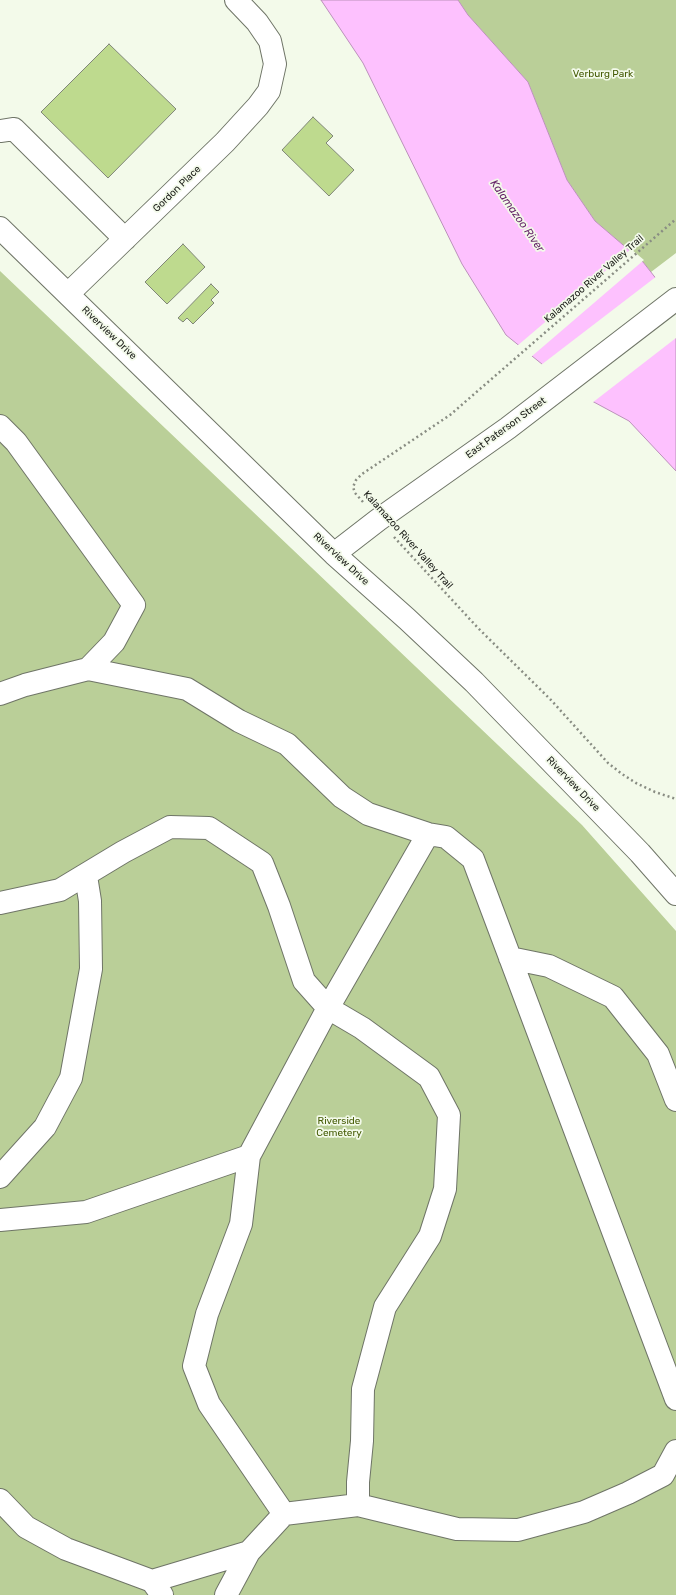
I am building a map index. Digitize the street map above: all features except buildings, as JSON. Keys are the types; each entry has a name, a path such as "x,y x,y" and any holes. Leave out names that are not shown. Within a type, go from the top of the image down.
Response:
{"street":[{"name":"Gordon Place","path":"69,293 225,142 258,106 269,91 275,64 270,41 257,22 236,0"},
{"path":"0,131 14,129 125,239"},
{"name":"Riverview Drive","path":"0,228 69,293 334,554 407,619 474,682 640,853 676,894"},
{"name":"East Paterson Street","path":"334,554 378,520 508,428 676,299"},
{"path":"0,426 16,442 134,605 114,642 88,669"},
{"path":"0,694 25,685 88,669 187,689 239,721 286,744 342,797 368,814 428,834 446,837 473,858 676,1399"},
{"path":"0,903 60,890 86,876 123,852 170,827 209,828 262,863 279,906 304,981 328,1008 362,1028 429,1077 449,1115 445,1189 430,1236 385,1307 363,1389 362,1441 358,1482 358,1505"},
{"path":"284,1514 209,1404 194,1366 207,1314 241,1224 249,1156 328,1008 428,834"},
{"path":"0,1177 44,1127 71,1078 91,969 90,901 86,876"},
{"path":"510,958 549,966 613,997 658,1054 676,1100"},
{"path":"0,1220 86,1212 249,1156"},
{"path":"226,1595 249,1552 284,1514 358,1505 457,1529 518,1530 584,1512 628,1494 663,1475 675,1456"},
{"path":"1,1503 26,1527 66,1549 157,1588 249,1552"}],"path":[{"name":"Kalamazoo River Valley Trail","path":"676,219 450,415 372,466 356,480 354,487 355,493 378,520 478,628 551,700 608,763 636,783 655,792 676,799"}],"green space":[{"name":"Verburg Park","path":"458,0 676,0 676,253 651,272 643,262 595,221 567,180 528,82 468,15"},
{"name":"Riverside Cemetery","path":"0,271 582,825 676,931 676,1595 0,1595"}],"water":[{"name":"Kalamazoo River","path":"321,0 458,0 468,15 528,82 567,180 595,221 643,262 676,304 676,471 629,421 579,394 506,335 462,264 363,63"}],"pier":[{"path":"631,249 644,260 531,357 517,346"},
{"path":"657,276 676,301 676,338 592,403 578,395 541,365"}]}
